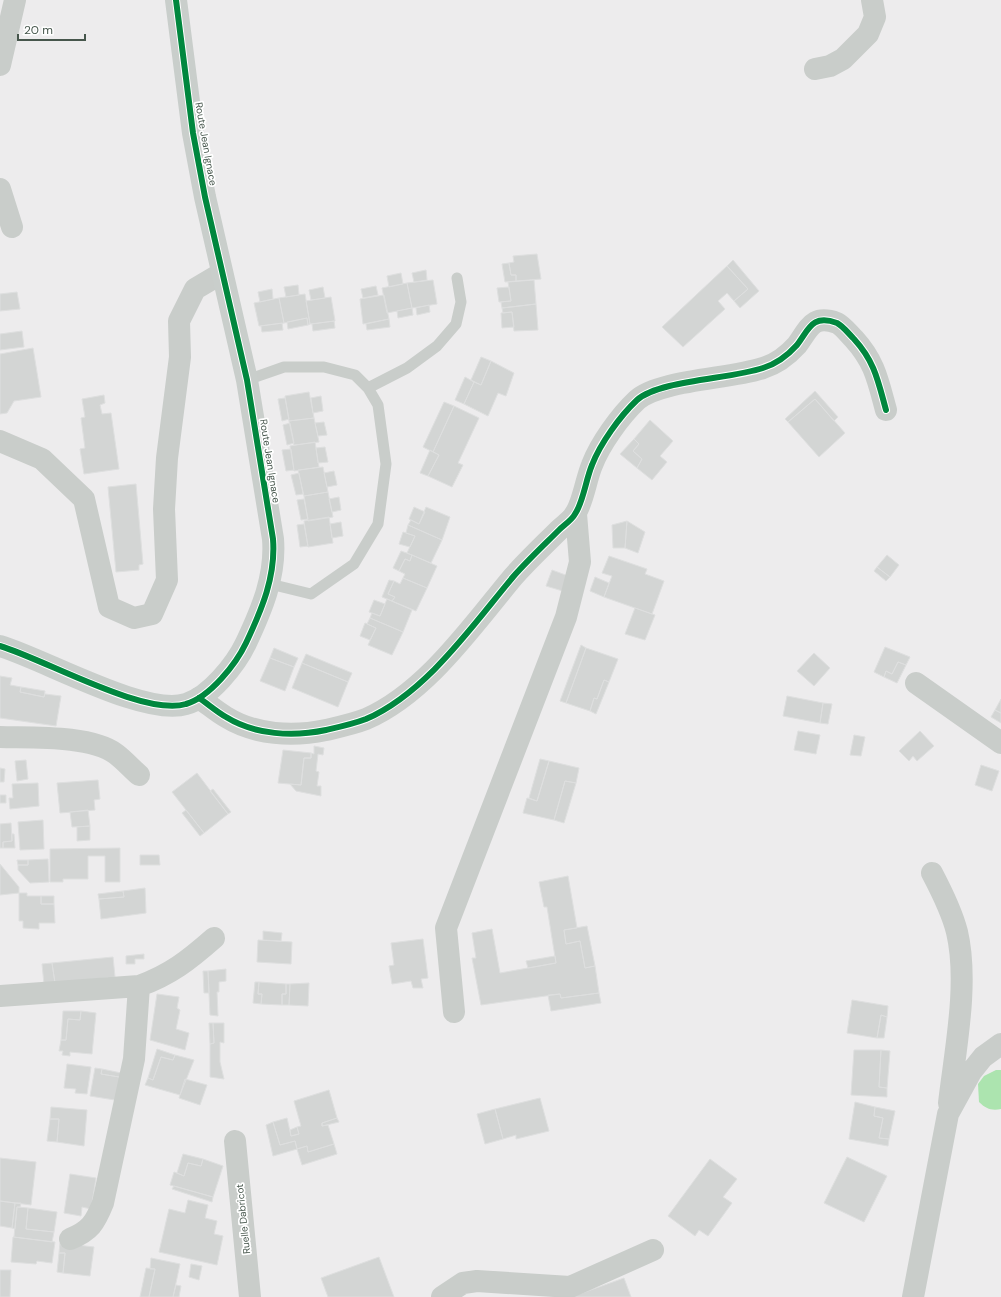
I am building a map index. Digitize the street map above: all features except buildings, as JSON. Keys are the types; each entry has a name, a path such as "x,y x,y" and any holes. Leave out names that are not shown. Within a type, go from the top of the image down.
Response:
{"street":[{"path":"0,65 15,0"},
{"name":"Route Jean Ignace","path":"0,646 109,691 146,703 185,705 199,698 225,675 240,656 270,584 274,558 273,538 247,380 222,273 193,133 176,0"},
{"path":"814,69 830,66 844,59 868,34 875,17 872,0"},
{"path":"0,189 12,227"},
{"path":"0,440 42,459 84,499 109,607 134,618 152,614 167,580 164,509 167,458 180,357 179,321 195,289 222,273"},
{"path":"454,1012 446,928 566,617 580,562 576,514 600,447 637,400 652,390 744,374 766,367 782,359 797,345 809,326 817,321 839,324 867,354 877,375 886,410"},
{"path":"199,698 227,718 247,726 285,734 313,733 345,726 367,719 413,689 441,662 524,565 576,514"},
{"path":"916,683 1001,743"},
{"path":"0,737 57,739 92,744 115,753 139,775"},
{"path":"912,1297 948,1114 962,971 957,933 944,895 932,873"},
{"path":"0,996 139,986 160,979 176,969 214,938"},
{"path":"70,1239 84,1233 91,1226 97,1218 103,1203 134,1059 139,986"},
{"path":"948,1114 971,1072 983,1056 1001,1044"},
{"name":"Ruelle Dabricot","path":"235,1141 250,1297"},
{"path":"442,1297 463,1283 477,1281 570,1287 653,1250"}],"lane":[{"path":"368,388 407,368 437,346 456,324 461,302 457,278"},
{"path":"247,380 284,367 324,367 355,375 368,388 378,405 386,464 378,524 354,564 311,594 270,584"}],"shaded area":[{"path":"996,1070 1001,1070 1001,1109 995,1110 987,1108 979,1102 978,1084 984,1076"}],"cycle path":[{"path":"0,646 121,695 168,706 186,704 195,700 213,687 229,670 246,643 267,592 272,566 273,539 247,380 205,197 193,133 176,0"},
{"path":"199,698 223,715 249,728 288,734 326,730 366,719 409,693 447,657 518,571 572,518 578,509 590,471 605,439 617,422 637,400 647,393 678,384 749,372 768,366 782,359 797,345 812,325 822,320 837,323 846,330 861,347 875,372 886,410"}]}
